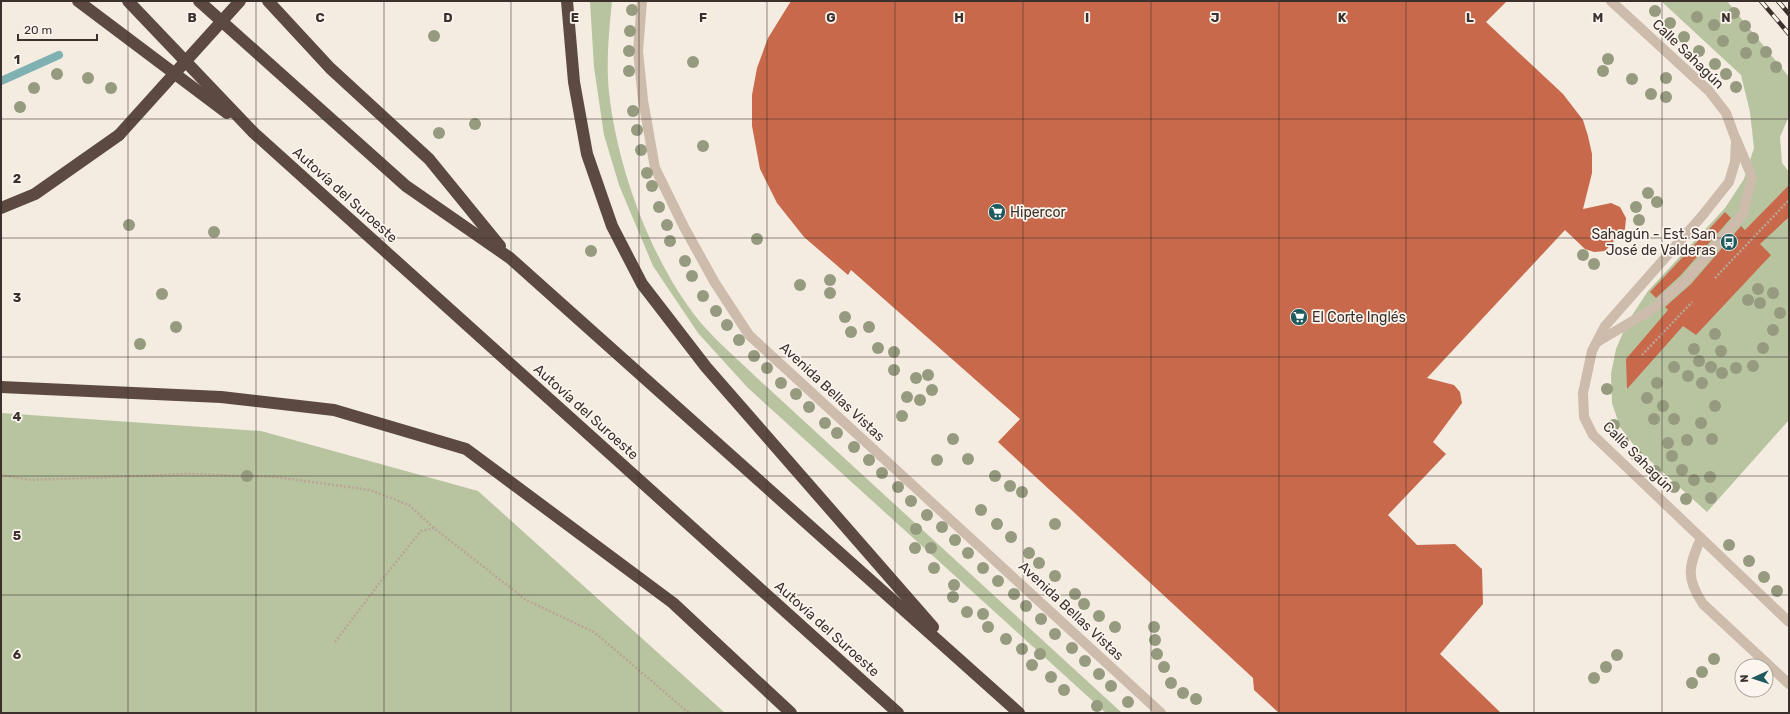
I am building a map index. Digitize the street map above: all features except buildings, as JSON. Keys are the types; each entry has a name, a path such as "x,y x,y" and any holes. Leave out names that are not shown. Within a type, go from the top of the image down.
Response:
{"highway":[{"name":"Autovía del Suroeste","path":"128,1 254,133 898,713"},
{"path":"199,1 406,186 510,258 1019,713"},
{"path":"1,208 35,194 119,135 240,1"},
{"path":"268,1 330,68 429,159 510,258"},
{"path":"567,1 574,82 587,154 612,226 642,284 706,367 968,667"},
{"name":"Autovía del Suroeste","path":"79,2 254,133"},
{"path":"1,387 221,398 334,410 466,449 673,603 791,713"}],"street":[{"name":"Avenida Bellas Vistas","path":"642,1 638,51 643,100 655,168 699,255 715,283 749,335 1161,713"},
{"name":"Calle Sahagún","path":"1611,1 1710,91 1726,114 1736,140 1736,162 1729,182 1702,216 1605,326 1592,351 1583,393 1584,417 1593,435 1789,622"},
{"path":"1597,342 1653,309 1686,280 1743,214 1752,177 1734,135"},
{"path":"1701,538 1691,561 1690,575 1695,592 1703,604 1789,684"}],"path":[{"path":"1,475 32,480 189,474 276,476 370,490 409,505 434,528 526,600 594,632 689,713"},
{"path":"335,642 384,577 422,532 434,528"}],"green space":[{"path":"590,1 612,1 609,35 608,81 613,121 620,152 629,183 652,244 683,299 701,323 757,378 1122,713 1106,713 748,388 698,333 653,266 619,185 604,135 594,67"},
{"path":"1661,1 1727,1 1789,77 1789,116 1780,137 1782,163 1789,172 1789,420 1707,512 1636,448 1620,427 1612,403 1611,374 1616,349 1627,323 1648,291 1725,208 1744,179 1754,148 1750,112 1741,75"},
{"path":"1,413 261,431 478,491 725,713 1,713"}],"waterway":[{"path":"1,81 59,55"}],"railway":[{"path":"1761,1 1789,34"},
{"path":"1778,1 1789,14"}],"place":[{"name":"Hipercor","path":"997,212"},
{"name":"Sahagún - Est. San José de Valderas","path":"1729,242"},
{"name":"El Corte Inglés","path":"1299,317"}]}
